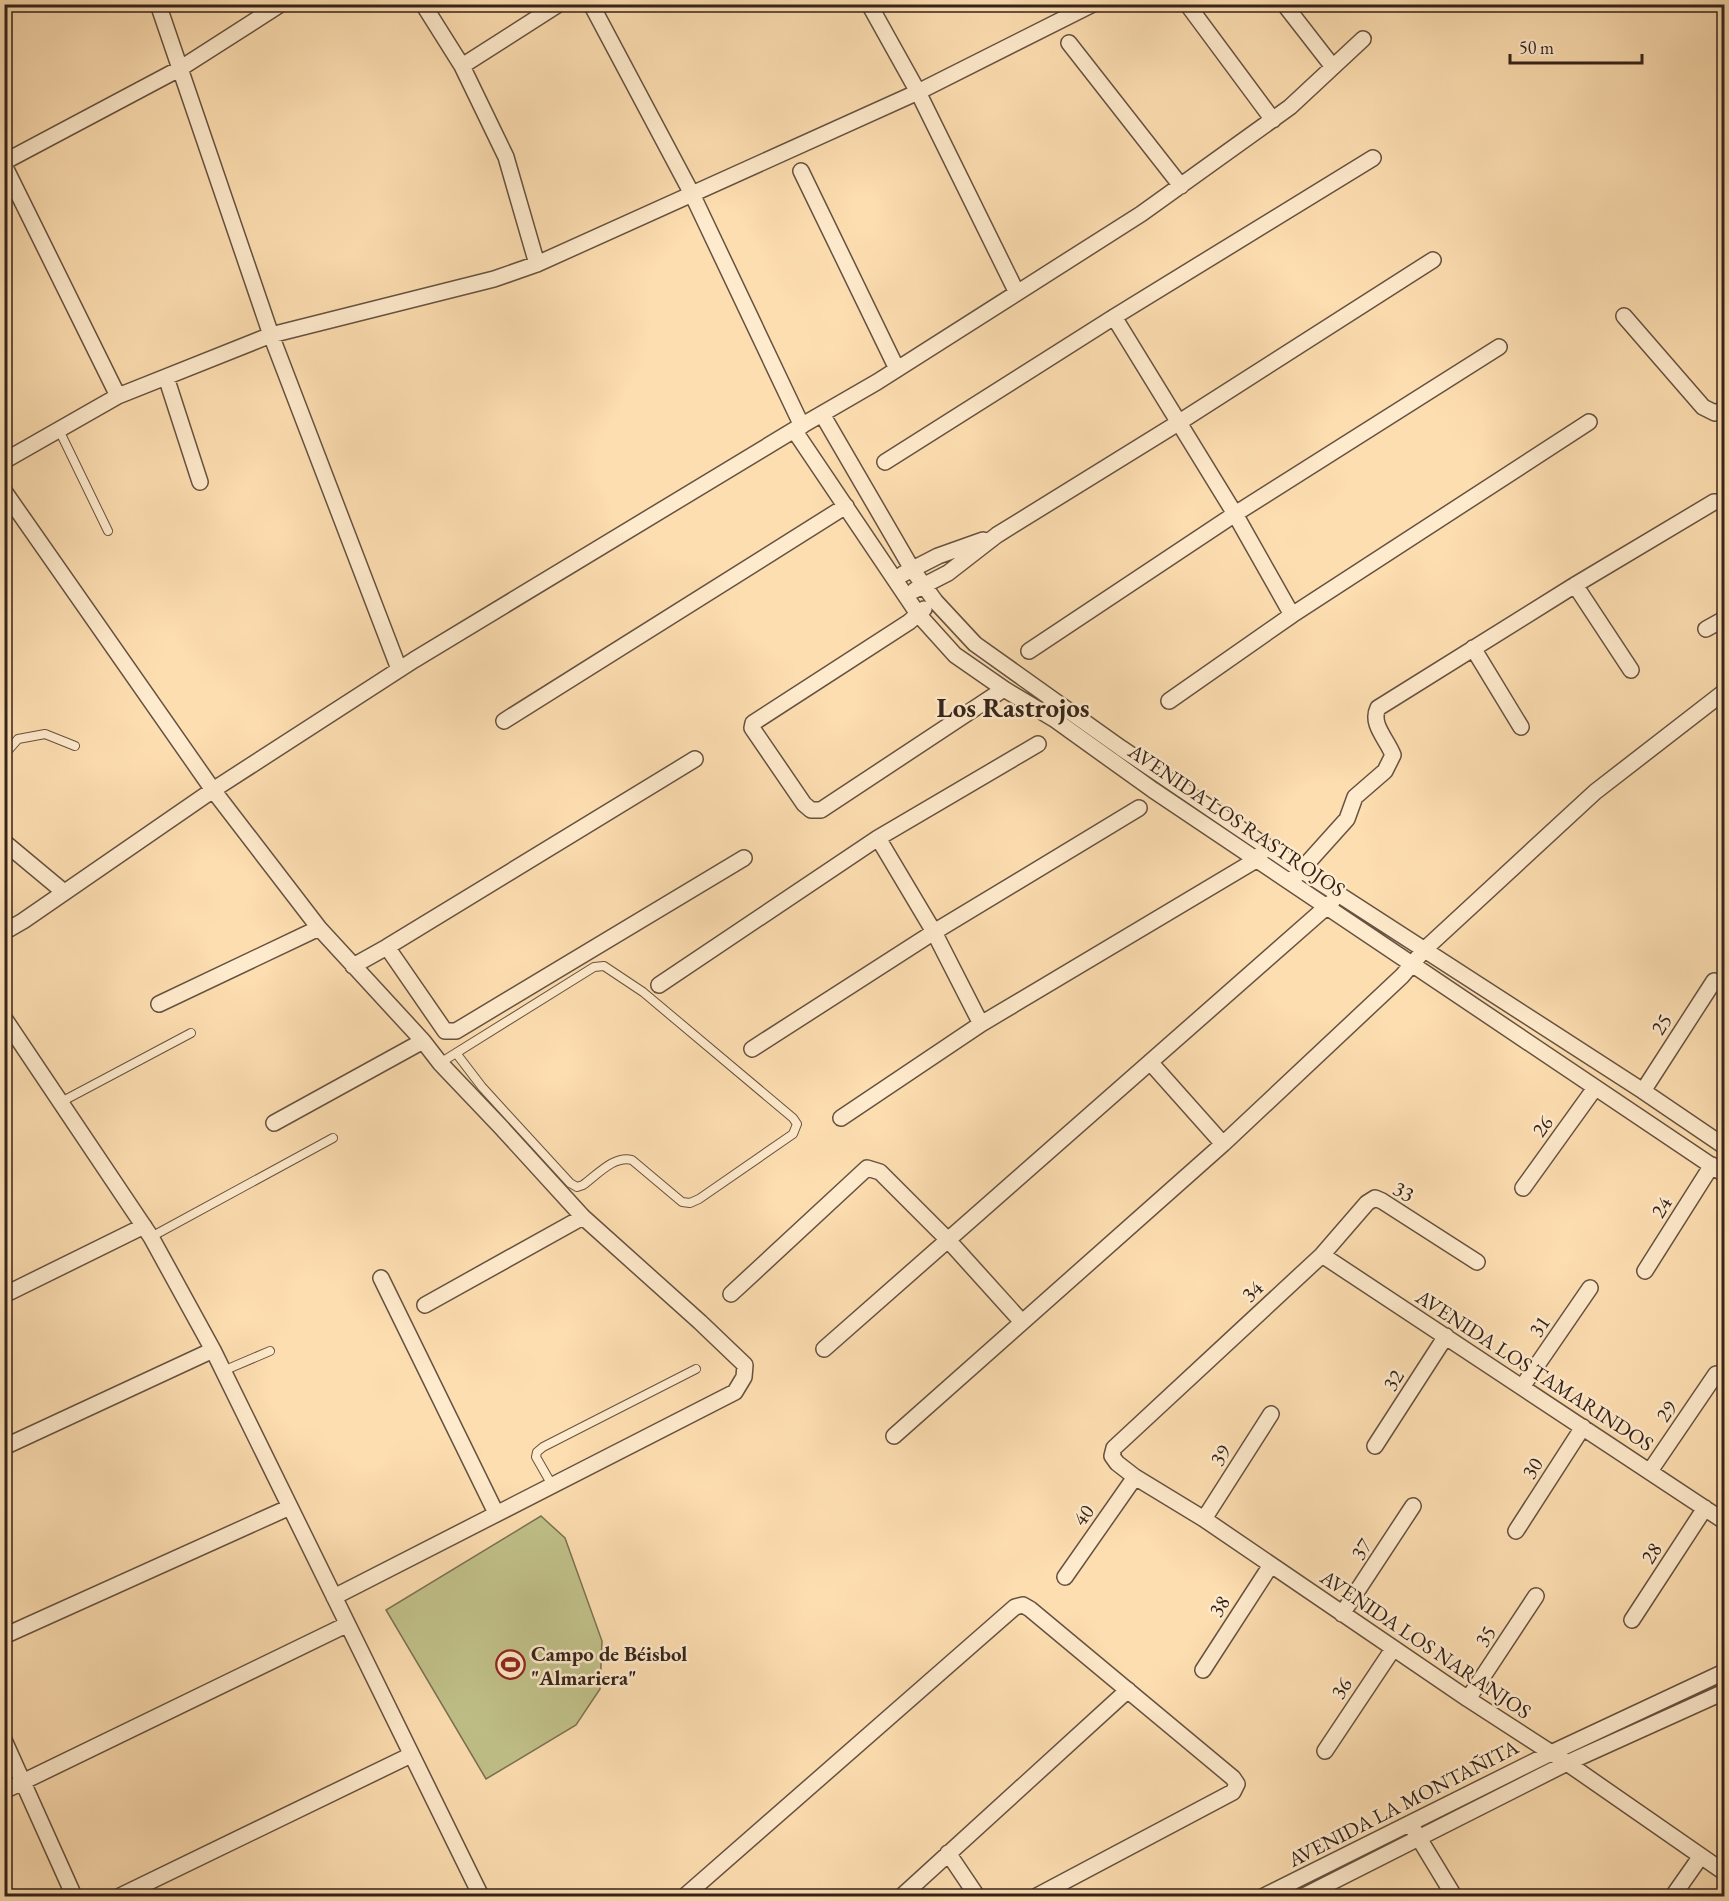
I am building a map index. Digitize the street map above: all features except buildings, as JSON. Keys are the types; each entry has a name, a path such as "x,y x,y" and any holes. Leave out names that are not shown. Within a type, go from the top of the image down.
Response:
{"street":[{"path":"158,4 271,334 399,669"},
{"path":"118,396 4,163 180,68 281,4"},
{"path":"423,4 462,66 506,157 537,264"},
{"path":"462,66 559,4"},
{"name":"AVENIDA LOS RASTROJOS","path":"591,4 692,194 798,428 905,596 955,655 1004,689 1054,719 1256,860 1718,1169"},
{"path":"869,4 918,92 1017,293"},
{"path":"4,461 118,396 271,334 494,279 537,264 918,92 1093,4"},
{"path":"1187,4 1273,120"},
{"path":"1284,4 1333,67"},
{"path":"4,932 213,790 399,669 897,369 1141,214 1290,107 1363,39"},
{"path":"1069,44 1181,186"},
{"path":"885,462 1114,317 1373,158"},
{"path":"801,171 897,369"},
{"path":"905,596 948,573 997,535 1178,423 1433,260"},
{"path":"1624,316 1704,407 1715,413 1725,408"},
{"path":"1114,317 1235,514 1292,615"},
{"path":"1029,651 1235,514 1499,347"},
{"path":"166,377 200,482"},
{"name":"AVENIDA LOS RASTROJOS","path":"822,414 912,569 934,601 975,644 1121,748 1339,896 1425,949 1725,1146"},
{"path":"1169,701 1292,615 1588,422"},
{"path":"4,491 213,790 319,928 423,1041 440,1063 583,1216 745,1365 746,1371 735,1392 334,1597"},
{"path":"1290,882 1347,819 1355,797 1385,771 1390,763 1393,755 1374,716 1378,708 1575,585 1714,502 1725,502"},
{"path":"504,721 846,506"},
{"path":"894,579 956,549 997,535"},
{"path":"1575,585 1631,670"},
{"path":"934,601 909,622 753,723 752,728 804,804 811,810 821,810 1004,689"},
{"path":"1706,629 1725,619"},
{"path":"1473,648 1521,728"},
{"path":"894,1436 1223,1143 1402,976 1425,949 1596,792 1725,692"},
{"path":"659,985 878,838 1038,744"},
{"path":"353,966 695,759"},
{"path":"752,1049 934,932 1139,808"},
{"path":"878,838 934,932 981,1024"},
{"path":"4,842 64,892"},
{"path":"841,1118 981,1024 1256,860 1268,848"},
{"path":"387,947 445,1031 456,1031 744,858"},
{"path":"824,1349 1339,896"},
{"path":"159,1004 319,928"},
{"name":"25","path":"1643,1091 1714,981"},
{"path":"4,1018 148,1232 213,1350 478,1896"},
{"path":"274,1123 423,1041"},
{"path":"1150,1062 1223,1143"},
{"name":"26","path":"1523,1188 1596,1088"},
{"path":"731,1294 867,1168 880,1172 948,1240 1022,1322"},
{"name":"24","path":"1645,1271 1718,1169"},
{"name":"33","path":"1322,1254 1367,1203 1375,1198 1477,1262"},
{"path":"425,1305 583,1216"},
{"path":"4,1295 148,1232"},
{"name":"AVENIDA LOS TAMARINDOS","path":"1322,1254 1725,1521"},
{"name":"34","path":"1114,1448 1322,1254"},
{"path":"381,1278 496,1514"},
{"name":"31","path":"1522,1387 1590,1288"},
{"name":"32","path":"1375,1446 1446,1336"},
{"path":"4,1447 213,1350"},
{"name":"29","path":"1650,1471 1716,1374"},
{"name":"39","path":"1204,1519 1271,1414"},
{"name":"30","path":"1516,1531 1583,1427"},
{"name":"AVENIDA LOS NARANJOS","path":"1114,1448 1112,1456 1117,1463 1135,1477 1204,1519 1725,1872"},
{"name":"40","path":"1065,1577 1135,1477"},
{"name":"37","path":"1342,1614 1413,1506"},
{"path":"4,1636 290,1507"},
{"name":"28","path":"1632,1620 1706,1508"},
{"name":"38","path":"1203,1670 1271,1565"},
{"name":"35","path":"1468,1700 1536,1596"},
{"path":"685,1896 1015,1607 1023,1605 1128,1690 1233,1778 1237,1784 1233,1792 1036,1896"},
{"path":"4,1791 346,1624"},
{"name":"36","path":"1325,1751 1393,1648"},
{"name":"AVENIDA LA MONTAÑITA","path":"1264,1896 1551,1753 1725,1672"},
{"path":"902,1896 1128,1690"},
{"name":"AVENIDA LA MONTAÑITA","path":"1304,1896 1567,1763 1725,1692"},
{"path":"4,1740 74,1896"},
{"path":"120,1896 411,1755"},
{"path":"1410,1824 1455,1896"},
{"path":"948,1853 977,1896"},
{"path":"1673,1896 1701,1856"}],"lane":[{"path":"59,430 108,531"},
{"path":"4,755 18,739 45,734 75,746"},
{"path":"440,1063 456,1053 594,967 604,966 643,992 793,1118 797,1124 793,1134 690,1203 682,1202 632,1160 625,1158 616,1160 584,1185 577,1187 570,1183 490,1096 456,1053"},
{"path":"61,1102 191,1033"},
{"path":"148,1232 333,1138"},
{"path":"223,1371 270,1351"},
{"path":"552,1485 536,1457 537,1452 543,1447 696,1368"}],"green space":[{"name":"Campo de Béisbol \"Almariera\"","path":"541,1516 565,1538 602,1641 600,1689 576,1725 486,1779 386,1610"}],"place":[{"name":"Campo de Béisbol \"Almariera\"","path":"510,1665"}],"district":[{"name":"Los Rastrojos","path":"1013,707"}]}
